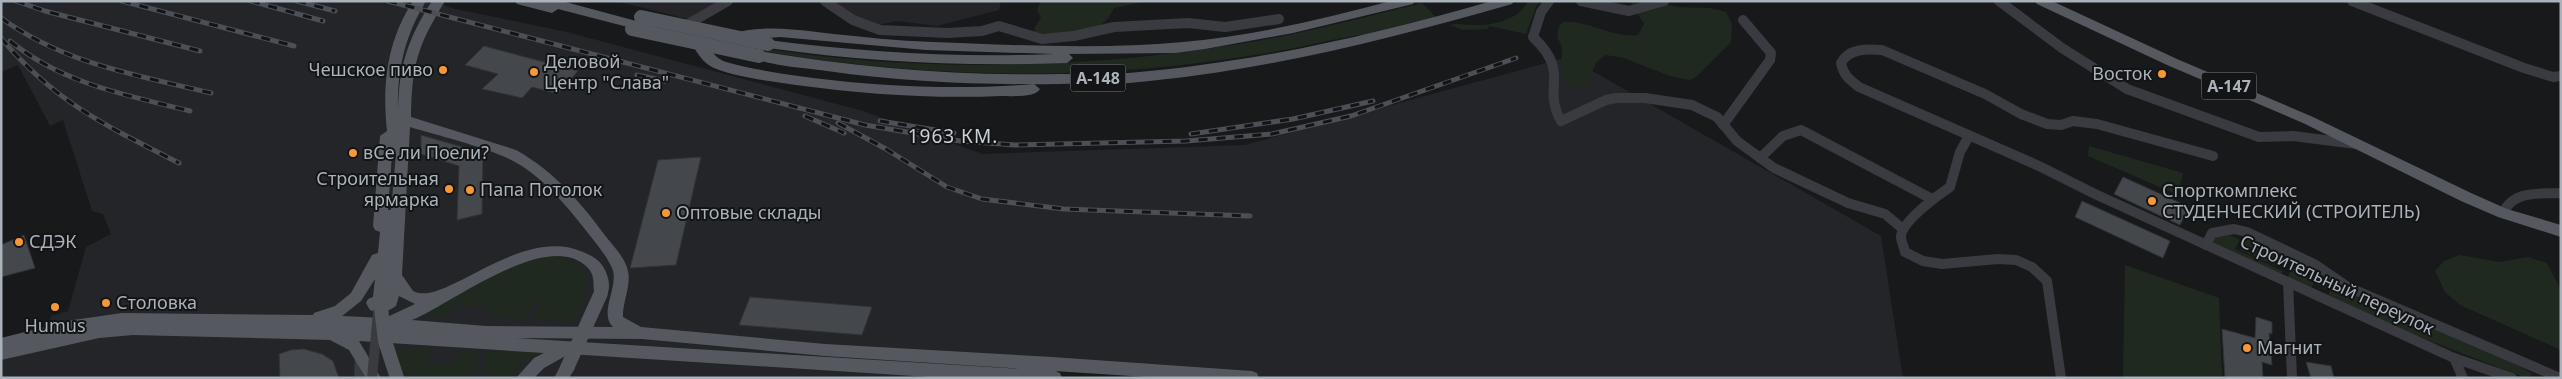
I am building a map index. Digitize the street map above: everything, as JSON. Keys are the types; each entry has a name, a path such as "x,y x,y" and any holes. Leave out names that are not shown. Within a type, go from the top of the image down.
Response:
{"main road":[{"path":"397,116 387,136 375,306 385,306 393,299 395,275 397,116 392,71 396,51 407,20 420,1"},
{"path":"397,378 385,341 380,299 394,162 395,133 411,50 424,23 439,1"},
{"name":"А-148","path":"521,1 632,29 759,56 851,71 904,76 1016,81 1137,77"},
{"path":"544,1 701,42"},
{"name":"А-148","path":"575,1 701,31 768,44 865,56 993,61 1100,56 1184,47 1301,28 1409,1"},
{"path":"1461,1 1471,7 1489,5"},
{"name":"А-148","path":"1184,47 1082,50 963,48 853,41 779,31 701,42 708,58 729,68 840,86 955,94 1081,85 1265,59 1337,46 1424,26 1489,5 1508,1"},
{"name":"А-147","path":"2041,1 2172,62 2294,114 2466,197 2503,213 2561,231"},
{"path":"397,116 511,154 533,165 544,174 594,232 618,264 621,269 622,285 615,315 616,320 623,326 642,333"},
{"path":"372,323 395,321 518,259 544,250 564,250 592,264 600,273 602,289 561,378"},
{"path":"272,320 320,317 336,313 361,293 377,260"},
{"path":"395,275 400,289 412,298 432,299 443,296"},
{"path":"1,344 73,326 122,319 272,320 372,323 486,332 642,333 825,350 1052,363 1252,378"},
{"path":"1,354 64,339 119,330 324,333 994,376 1055,378"},
{"path":"324,333 347,341 360,354 373,378"},
{"path":"525,375 550,356 566,348 577,348"}],"street":[{"path":"672,34 728,1"},
{"path":"825,1 864,25 880,30 948,33 982,30 1000,26 1042,38 1074,36 1114,27 1188,23 1232,26 1279,19"},
{"path":"1549,1 1541,12 1533,37 1549,54 1555,68 1556,86 1551,102 1554,112 1561,121 1606,100 1631,97 1692,105 1710,112 1737,141 1774,168 1841,200 1885,214 1903,229"},
{"path":"1581,1 1629,11 1664,1"},
{"path":"1999,1 2078,59 2127,89 2259,137 2293,136 2357,144"},
{"path":"2352,1 2524,68 2553,77 2561,76"},
{"path":"1723,125 1770,60 1771,53 1743,20"},
{"name":"Строительный переулок","path":"2213,156 2097,124 2072,121 2061,125 2047,124 2021,114 1985,94 1882,50 1871,48 1855,50 1846,55 1842,60 1841,67 1845,76 1859,87 2454,358 2512,378"},
{"path":"1760,158 1792,130 1801,130 1932,199"},
{"path":"1969,136 1960,152 1950,187 1932,199 1903,229 1901,236 1905,252 1924,263 1953,265 1989,258 2004,258 2032,267 2047,281 2061,378"},
{"path":"2503,213 2506,203 2521,196 2561,193"},
{"name":"Строительный переулок","path":"2206,245 2212,233 2217,231 2234,229 2247,232 2316,264 2348,287 2390,306 2450,329 2560,378"},
{"path":"2288,282 2288,320 2292,378"},
{"path":"373,378 380,299"},
{"path":"359,378 360,354"},
{"path":"2454,358 2463,378"}],"shaded area":[{"path":"1,1 436,1 451,8 567,32 863,111 982,154 1245,145 1568,57 1881,236 1903,378 1239,378 981,364 976,378 1,378 1,354 44,340 51,316 68,311 86,247 111,234 103,214 92,211 63,120 50,126 18,65 1,72"},
{"path":"615,1 725,1 692,20"},
{"path":"824,1 1001,1 999,10 937,26 897,21 873,26"},
{"path":"1041,1 1148,1 1114,8 1105,22 1079,32 1049,34 1034,32 1041,18 1037,10"},
{"path":"1528,1 1541,1 1536,7 1526,34 1489,26 1488,29 1462,30 1450,25 1481,25 1505,21 1524,8"},
{"path":"1630,1 1655,1 1677,7 1710,8 1726,12 1732,24 1731,42 1697,76 1690,80 1670,76 1624,58 1606,55 1596,63 1589,83 1586,86 1576,88 1572,86 1562,69 1561,43 1557,38 1559,26 1563,22 1573,22 1628,36 1638,35 1644,24"},
{"path":"1422,3 1437,18 1364,37 1358,35 1261,54 1135,69 1072,73 946,71 820,60 758,50 761,48 886,62 949,65 1075,62 1201,50 1263,40"},
{"path":"2089,146 2183,173 2178,195 2088,156"},
{"path":"2225,233 2240,240 2235,249 2283,271 2280,277 2212,245 2215,237"},
{"path":"2246,236 2282,251 2276,266 2240,250"},
{"path":"554,255 569,259 584,272 586,290 573,322 532,319 542,304 533,303 528,319 491,317 485,306 453,306 448,316 414,315 527,260"},
{"path":"2460,255 2499,262 2528,257 2547,263 2561,290 2561,350 2460,305 2445,292 2435,271 2444,261"},
{"path":"2295,258 2331,277 2325,289 2314,283 2310,290 2287,279"},
{"path":"2125,265 2219,298 2222,378 2123,378"},
{"path":"2336,281 2508,360 2533,374 2526,378 2397,328 2328,295"},
{"path":"512,348 546,351 526,361 508,378 482,378 486,352"},
{"path":"393,350 432,350 426,364 454,364 460,352 479,353 475,378 405,378"}],"building":[{"name":"Деловой Центр \"Слава\"","path":"484,46 578,71 558,94 532,87 522,98 482,89 498,74 465,65"},
{"name":"Папа Потолок","path":"421,135 483,153 482,214 457,220 459,166 421,154"},
{"name":"Оптовые склады","path":"701,157 676,265 630,268 658,160"},
{"name":"Спорткомплекс СТУДЕНЧЕСКИЙ (СТРОИТЕЛЬ)","path":"2123,177 2189,207 2180,225 2114,194"},
{"path":"2082,201 2170,241 2163,258 2075,217"},
{"path":"24,235 35,268 1,277 1,245"},
{"path":"750,297 872,307 862,335 739,325"},
{"name":"Магнит","path":"2256,317 2272,322 2272,334 2269,333 2272,365 2262,362 2263,378 2225,378 2222,329 2255,338"},
{"path":"304,349 322,354 333,361 339,378 280,378 279,354 291,350"},
{"path":"2306,362 2331,366 2334,378 2311,378"}],"railway":[{"path":"16,1 45,11 200,51"},
{"path":"122,1 294,46"},
{"path":"251,1 323,21"},
{"path":"297,1 335,11"},
{"path":"388,1 865,125 960,141 1015,145 1186,141 1272,134 1351,116 1516,58"},
{"path":"1,18 25,34 50,47 76,57 128,73 211,93"},
{"path":"1,38 41,79 83,111 179,163"},
{"path":"10,41 30,56 73,78 119,93 190,111"},
{"path":"637,75 665,81"},
{"path":"1191,134 1293,119 1373,101"},
{"path":"805,116 844,133"},
{"path":"880,121 954,133"},
{"path":"838,123 886,149 947,187 982,199 1064,209 1250,216"}],"place":[{"name":"Чешское пиво","path":"443,70"},
{"name":"Деловой Центр \"Слава\"","path":"534,72"},
{"name":"Восток","path":"2162,74"},
{"name":"вСе ли Поели?","path":"353,153"},
{"name":"Строительная ярмарка","path":"449,189"},
{"name":"Папа Потолок","path":"470,190"},
{"name":"Спорткомплекс СТУДЕНЧЕСКИЙ (СТРОИТЕЛЬ)","path":"2152,201"},
{"name":"Оптовые склады","path":"666,213"},
{"name":"СДЭК","path":"19,242"},
{"name":"Столовка","path":"106,303"},
{"name":"Humus","path":"55,307"},
{"name":"Магнит","path":"2247,348"}],"district":[{"name":"1963 КМ.","path":"953,136"}]}
